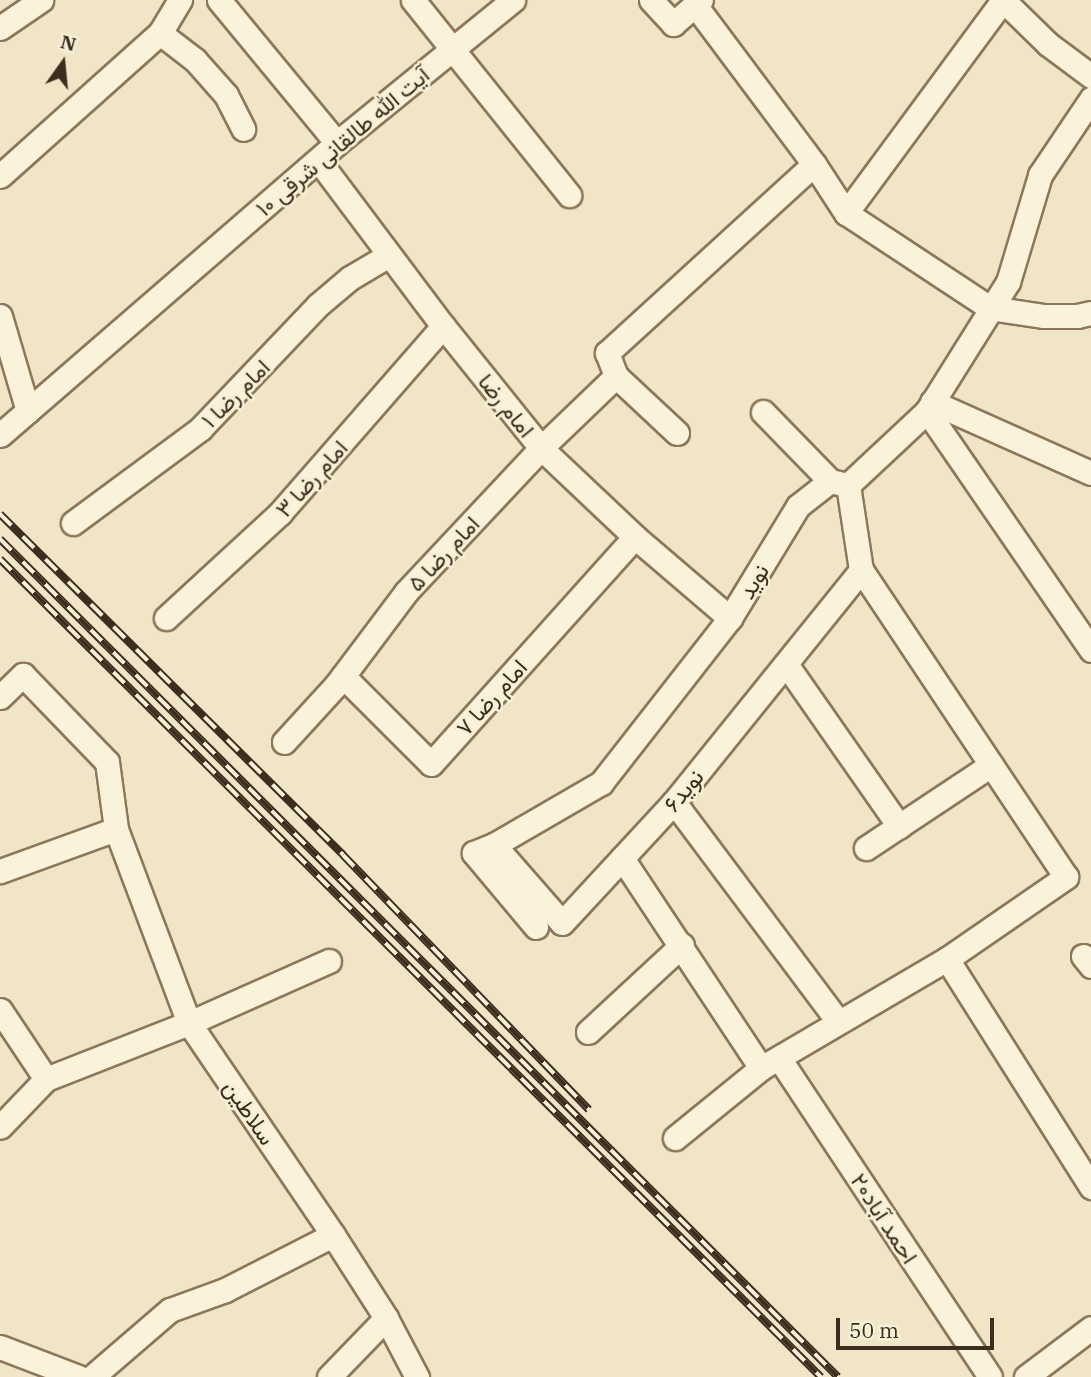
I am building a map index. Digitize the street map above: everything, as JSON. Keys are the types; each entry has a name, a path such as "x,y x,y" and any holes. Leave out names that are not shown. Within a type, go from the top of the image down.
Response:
{"street":[{"path":"0,28 41,0"},
{"path":"0,176 160,33 180,0"},
{"path":"219,0 337,143"},
{"path":"414,0 569,195"},
{"name":"آیت الله طالقانی شرقی ۱۰","path":"0,435 337,143 513,0"},
{"path":"651,0 673,24 698,3 846,213 990,308 1044,317 1091,313"},
{"path":"846,213 1003,0 1048,44 1091,76"},
{"path":"160,33 195,60 226,95 243,129"},
{"name":"نوید","path":"494,845 601,783 730,618 798,506 839,483 929,407 1008,282 1040,175 1088,111"},
{"name":"امام رضا","path":"319,160 443,326 541,448 635,537 730,618"},
{"path":"677,433 616,376 607,353 814,164"},
{"name":"امام رضا ۱","path":"73,523 200,429 237,394 318,305 350,278 389,255"},
{"path":"0,316 28,411"},
{"name":"امام رضا ۳","path":"166,618 280,513 443,326"},
{"name":"امام رضا ۵","path":"284,742 343,676 406,592 541,448 616,376"},
{"path":"929,407 1091,473"},
{"path":"929,407 1091,650"},
{"path":"675,1138 770,1063 947,959 1066,877 861,570 839,483 763,412"},
{"name":"امام رضا ۷","path":"343,676 431,764 635,537"},
{"name":"نوید۶","path":"494,845 562,923 674,802 861,570"},
{"path":"786,664 899,826"},
{"name":"سلاطین","path":"0,697 23,675 107,762 116,829 189,1023 333,1235 386,1318 418,1377"},
{"path":"866,848 991,765"},
{"path":"674,802 838,1021"},
{"path":"0,871 116,829"},
{"path":"494,845 474,853 536,927"},
{"name":"احمد آباد۲۰","path":"622,858 682,945 770,1063 990,1377"},
{"path":"588,1032 682,945"},
{"path":"947,959 1091,1187"},
{"path":"0,1127 46,1079 189,1023 329,961"},
{"path":"0,1010 46,1079"},
{"path":"92,1377 170,1310 225,1290 333,1235"},
{"path":"329,1377 386,1318"},
{"path":"1026,1377 1091,1328"},
{"path":"0,1347 78,1377"}],"railway":[{"path":"0,514 343,855 589,1110"},
{"path":"0,539 838,1377"},
{"path":"0,559 821,1377"}]}
